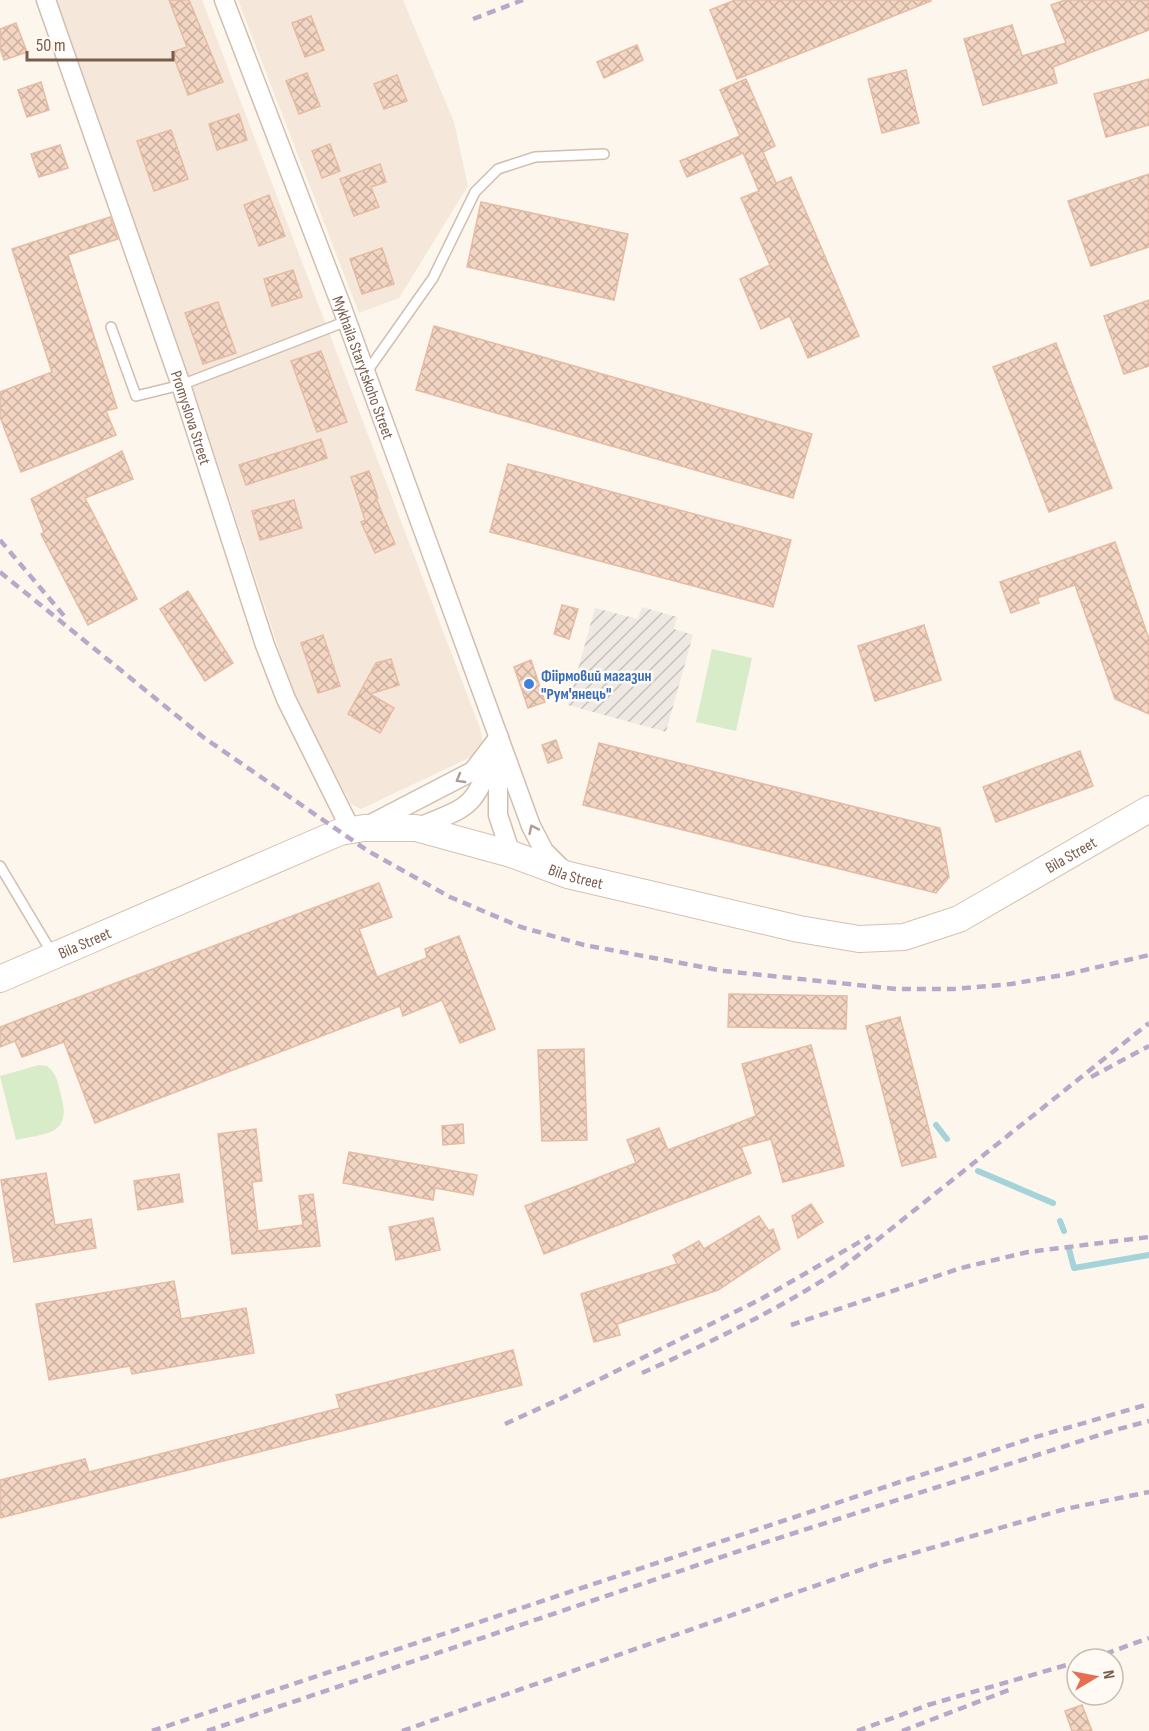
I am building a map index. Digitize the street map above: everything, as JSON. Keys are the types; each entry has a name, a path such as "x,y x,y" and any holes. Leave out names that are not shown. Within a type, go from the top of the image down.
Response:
{"street":[{"name":"Promyslova Street","path":"46,0 182,385 266,645 286,699 358,829"},
{"name":"Mykhaila Starytskoho Street","path":"224,0 347,321 531,826 544,851 568,875"},
{"name":"Mykhaila Starytskoho Street","path":"499,736 498,815 511,854"},
{"path":"416,828 464,808 482,787 499,736"},
{"path":"358,829 473,771 499,736"},
{"name":"Bila Street","path":"0,979 55,958 340,832 358,829 416,828 511,854 568,875 799,928 859,939 904,937 959,919 1149,809"}],"lane":[{"path":"366,373 434,278 476,192 498,169 535,157 604,154"},
{"path":"111,327 136,396 182,385 347,321"},
{"path":"0,866 55,958"}],"shaded area":[{"path":"51,0 202,0 480,728 483,743 471,757 361,809 351,804 295,699 198,403"},
{"path":"238,0 403,0 454,122 468,186 399,298 359,313"},
{"path":"642,607 677,617 674,629 693,635 666,732 568,705 595,608 638,619"}],"green space":[{"path":"712,649 752,658 736,731 696,722"},
{"path":"39,1065 47,1066 57,1079 64,1108 63,1118 55,1130 16,1140 0,1076"}],"building":[{"path":"169,0 189,0 223,82 188,95 172,52 187,47"},
{"path":"735,0 931,1 737,79 710,10"},
{"path":"1065,0 1149,0 1149,30 1053,67 1057,83 983,105 964,39 1012,25 1022,56 1066,43 1051,5"},
{"path":"311,16 324,50 305,57 292,23"},
{"path":"16,23 27,52 4,60 0,48 0,29"},
{"path":"637,45 643,60 604,78 597,62"},
{"path":"906,70 919,123 882,133 868,79"},
{"path":"307,73 320,106 299,114 286,81"},
{"path":"397,75 407,101 384,109 374,84"},
{"path":"746,79 775,146 763,152 776,183 791,177 859,336 808,358 790,316 761,329 740,279 770,265 741,198 759,191 743,153 687,177 680,161 740,136 720,90"},
{"path":"1149,79 1149,125 1106,137 1094,94"},
{"path":"41,82 49,110 27,117 18,90"},
{"path":"239,114 247,140 217,150 209,124"},
{"path":"171,130 188,179 154,191 137,141"},
{"path":"330,144 340,171 322,178 312,151"},
{"path":"60,145 68,168 39,177 31,154"},
{"path":"380,164 386,182 371,187 379,207 354,216 340,179"},
{"path":"1149,174 1149,247 1091,266 1068,201"},
{"path":"269,195 285,236 259,246 244,205"},
{"path":"481,202 628,234 614,300 467,267"},
{"path":"110,217 118,239 68,255 117,408 106,411 116,435 21,472 0,417 0,392 52,372 12,249"},
{"path":"382,248 394,284 362,294 350,259"},
{"path":"293,270 302,297 272,306 264,279"},
{"path":"1149,300 1149,366 1124,374 1104,316"},
{"path":"218,302 236,353 203,364 185,313"},
{"path":"434,326 812,434 793,498 416,390"},
{"path":"1056,343 1112,488 1049,512 993,367"},
{"path":"321,351 347,422 317,432 291,361"},
{"path":"321,439 327,458 246,485 239,465"},
{"path":"122,451 133,479 85,498 137,599 88,625 41,534 44,532 31,499"},
{"path":"508,464 791,540 773,607 490,532"},
{"path":"369,471 378,498 376,498 395,544 375,553 361,522 365,520 351,477"},
{"path":"294,500 302,528 260,540 252,511"},
{"path":"1115,542 1149,639 1149,714 1115,699 1075,585 1037,598 1039,603 1011,613 1000,582"},
{"path":"188,591 233,663 205,681 160,609"},
{"path":"562,605 578,609 569,639 554,634"},
{"path":"924,625 941,680 875,701 858,646"},
{"path":"323,635 340,686 318,693 301,643"},
{"path":"391,659 399,685 370,694 394,708 380,733 348,714 376,663"},
{"name":"Фіірмовий магазин \"Рум'янець\"","path":"531,660 545,702 528,708 514,667"},
{"path":"556,740 562,758 548,763 542,745"},
{"path":"599,743 940,828 949,877 936,893 583,805"},
{"path":"1080,751 1093,786 996,822 983,787"},
{"path":"379,883 392,917 359,929 377,977 427,958 425,949 459,936 495,1029 460,1043 442,1000 403,1016 400,1006 95,1123 64,1042 22,1057 15,1041 0,1047 0,1027"},
{"path":"729,994 847,996 846,1029 728,1027"},
{"path":"900,1017 936,1157 902,1166 866,1026"},
{"path":"811,1045 844,1166 783,1182 771,1139 741,1147 751,1173 544,1254 525,1206 636,1163 627,1140 659,1128 668,1150 756,1116 742,1064"},
{"path":"584,1049 587,1140 542,1141 538,1050"},
{"path":"463,1124 464,1143 443,1145 442,1126"},
{"path":"256,1129 262,1181 252,1182 258,1231 303,1225 299,1196 313,1194 320,1246 232,1254 218,1134"},
{"path":"349,1152 477,1175 473,1195 435,1188 433,1200 343,1183"},
{"path":"46,1173 55,1225 91,1219 96,1248 14,1262 1,1180"},
{"path":"179,1174 183,1202 138,1210 134,1181"},
{"path":"811,1204 823,1222 798,1238 792,1216"},
{"path":"759,1216 769,1231 773,1229 780,1249 718,1290 617,1324 620,1335 594,1342 581,1294 677,1264 673,1255 699,1241 704,1249"},
{"path":"433,1218 440,1250 396,1260 389,1227"},
{"path":"174,1281 181,1319 246,1308 254,1353 132,1374 130,1366 49,1380 36,1304"},
{"path":"513,1350 522,1385 0,1518 0,1480 85,1459 89,1472 340,1408 336,1395"},
{"path":"1083,1707 1092,1731 1072,1731 1065,1711"}],"waterway":[{"path":"936,1125 947,1139"},
{"path":"978,1171 1053,1203"},
{"path":"1060,1221 1064,1231"},
{"path":"1069,1249 1074,1268 1149,1255"}],"railway":[{"path":"473,19 523,0"},
{"path":"0,540 65,617"},
{"path":"0,572 203,737 368,851 450,897 521,927 584,945 724,971 896,989 954,989 1011,984 1068,974 1149,955"},
{"path":"642,1373 744,1325 842,1268 1149,1023"},
{"path":"1091,1077 1149,1046"},
{"path":"505,1424 761,1299 870,1236"},
{"path":"791,1325 961,1268 1028,1252 1149,1237"},
{"path":"152,1731 1029,1439 1149,1404"},
{"path":"207,1731 754,1546 1149,1421"},
{"path":"402,1731 880,1563 1065,1509 1149,1492"},
{"path":"1124,1647 1149,1638"},
{"path":"857,1731 928,1705 1065,1665"},
{"path":"902,1731 1014,1688"}],"place":[{"name":"Фіірмовий магазин \"Рум'янець\"","path":"529,684"}]}
